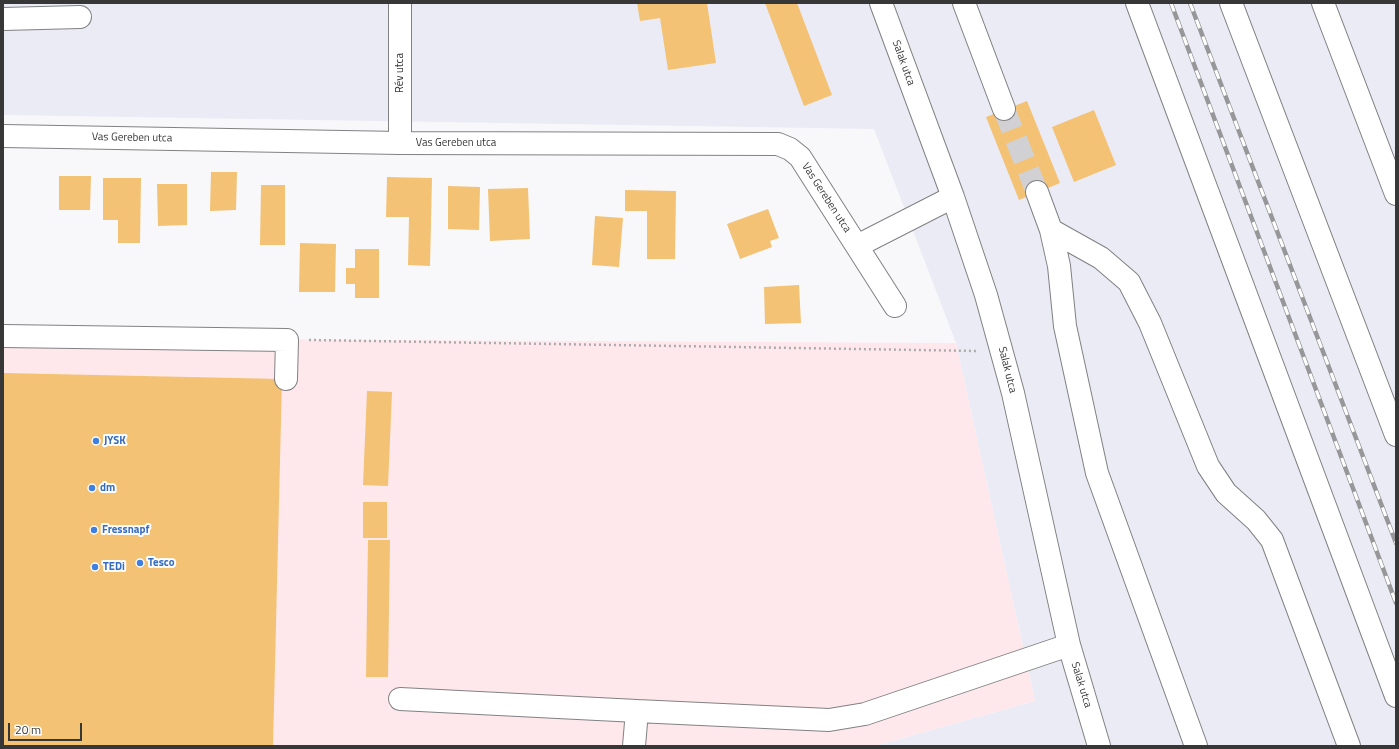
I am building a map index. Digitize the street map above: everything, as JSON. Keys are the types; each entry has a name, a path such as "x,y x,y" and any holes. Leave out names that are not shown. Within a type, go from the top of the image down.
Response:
{"street":[{"name":"Rév utca","path":"400,3 400,143"},
{"name":"Salak utca","path":"881,3 954,197 1003,351 1069,645 1099,746"},
{"path":"964,3 1004,110"},
{"path":"1137,3 1396,696"},
{"path":"1231,3 1396,434"},
{"path":"1323,3 1396,194"},
{"path":"3,19 80,17"},
{"name":"Vas Gereben utca","path":"3,136 400,143 778,144 790,149 800,157 895,306"},
{"path":"1037,192 1051,230 1059,266 1065,326 1097,473 1196,746"},
{"path":"856,246 954,197"},
{"path":"1051,230 1101,258 1129,282 1150,323 1208,466 1226,493 1256,520 1272,540 1349,746"},
{"path":"3,336 287,340 286,379"},
{"path":"400,699 829,720 865,714 1069,645"},
{"path":"634,746 637,711"}],"path":[{"path":"287,340 1003,351"}],"shaded area":[{"path":"3,3 1396,3 1396,746 875,746 1035,701 956,343 874,129 3,115"},
{"path":"3,338 956,343 1035,701 875,746 3,746"}],"building":[{"path":"637,3 707,3 716,63 668,70 660,18 640,21"},
{"path":"765,3 797,3 832,95 804,106"},
{"path":"1027,101 1060,183 1019,200 986,117"},
{"path":"1094,110 1116,165 1074,182 1052,127"},
{"path":"211,172 237,172 236,210 210,211"},
{"path":"59,176 91,176 90,210 59,210"},
{"path":"387,177 432,178 430,266 408,265 409,217 386,217"},
{"path":"103,178 141,178 140,243 118,243 118,220 103,220"},
{"path":"157,184 187,184 187,225 158,226"},
{"path":"261,185 285,185 285,245 260,245"},
{"path":"448,186 480,187 479,230 448,229"},
{"path":"528,188 530,239 490,241 488,189"},
{"path":"625,190 676,191 675,259 647,259 647,211 625,211"},
{"path":"768,209 779,238 770,241 772,247 740,259 727,224"},
{"path":"595,216 623,218 619,267 592,265"},
{"path":"300,243 336,244 335,292 299,292"},
{"path":"355,249 379,249 379,298 355,298 355,284 346,284 346,268 355,268"},
{"path":"799,285 801,323 765,324 764,287"},
{"name":"Tesco","path":"3,373 282,379 273,746 3,746"},
{"path":"367,391 392,392 388,486 363,485"},
{"path":"363,502 387,502 387,538 363,538"},
{"path":"368,540 390,540 388,677 366,677"}],"tunnel":[{"path":"1004,109 1037,192"}],"railway":[{"path":"1171,3 1396,603"},
{"path":"1190,3 1396,543"}],"place":[{"name":"JYSK","path":"96,441"},
{"name":"dm","path":"92,488"},
{"name":"Fressnapf","path":"94,530"},
{"name":"Tesco","path":"140,563"},
{"name":"TEDi","path":"95,567"}]}
